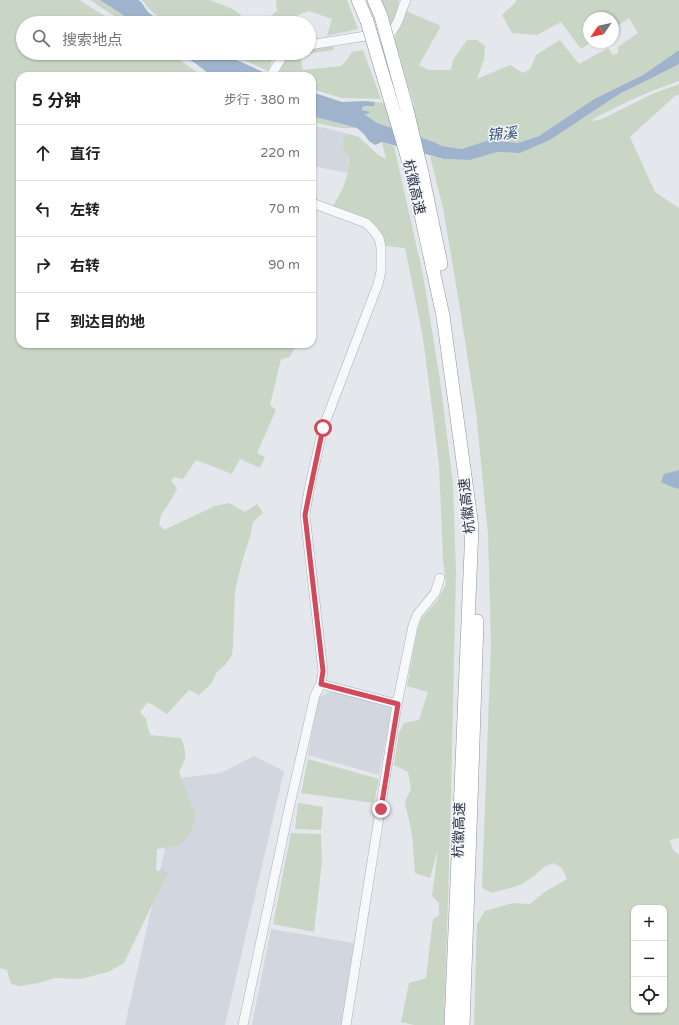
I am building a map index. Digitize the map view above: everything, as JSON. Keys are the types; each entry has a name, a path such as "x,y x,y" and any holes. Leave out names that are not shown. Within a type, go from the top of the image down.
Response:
{"highway":[{"name":"杭徽高速","path":"358,0 367,22 417,173 450,314 479,528 472,801 463,1025"},
{"name":"杭徽高速","path":"374,0 407,110 443,316 472,527 451,1025"}],"street":[{"path":"316,44 391,32 397,26 406,0"},
{"path":"273,72 280,60"},
{"path":"243,1025 286,821 315,695 321,684 323,671 305,515 323,428 378,284 381,271 381,247 379,238 373,230 366,223 316,204"},
{"path":"346,1025 398,704 413,626 417,615 435,593 440,578"},
{"path":"321,684 398,704"}],"shaded area":[{"path":"316,126 349,134 348,173 316,167"},
{"path":"331,691 392,707 379,775 308,755 318,698"},
{"path":"254,756 284,771 225,1025 125,1025 181,778 221,773"},
{"path":"271,929 354,943 341,1025 252,1025"}],"green space":[{"path":"0,0 79,0 105,16 16,16 16,60 180,60 197,72 16,72 16,348 294,348 290,357 281,359 270,405 276,410 257,453 265,457 260,468 240,459 232,474 196,460 183,479 175,477 171,480 177,489 161,515 159,524 164,530 215,506 229,503 245,512 257,504 263,513 253,522 235,590 232,655 225,665 217,672 211,684 199,695 189,690 167,714 148,702 140,712 146,719 150,735 181,738 185,759 179,772 195,814 193,827 186,839 177,846 157,849 156,870 168,872 124,963 108,972 81,979 55,978 20,986 11,984 7,970 0,968"},
{"path":"90,0 100,0 124,16 114,16"},
{"path":"142,0 209,0 231,8 241,16 157,16"},
{"path":"276,0 347,0 358,29 327,36 332,19 309,11 298,16 271,16 277,11"},
{"path":"380,0 398,0 398,10 390,27"},
{"path":"516,0 679,0 679,50 643,75 594,99 539,136 518,143 489,140 462,149 442,146 377,123 363,114 362,107 373,106 375,102 414,106 394,39 406,11 441,26 419,65 429,70 451,70 453,60 467,40 477,40 485,46 484,59 477,79 510,65 523,73 530,69 536,55 560,40 579,64 608,48 613,55 618,53 619,46 638,33 629,18 619,25 619,12 583,12 583,48 581,49 561,22 537,35 512,33 502,15 516,2"},
{"path":"333,45 334,50 316,53 316,48"},
{"path":"363,50 381,99 342,98 316,90 316,72 278,72 284,61 301,60 303,70 341,66 352,52"},
{"path":"244,60 272,60 268,71"},
{"path":"679,64 679,81 635,98 593,119 592,121 602,119 652,94 679,84 679,95 676,95 630,137 655,192 679,208 679,470 665,474 672,487 679,489 679,838 670,840 673,850 679,855 679,1025 474,1025 477,924 485,911 513,903 530,904 546,891 567,879 562,868 553,863 544,867 520,885 492,893 482,888 491,644 488,534 476,412 443,208 430,156 444,159 470,160 497,152 520,153 550,140 621,93"},
{"path":"316,117 357,128 340,128 316,123"},
{"path":"349,134 359,137 377,154 386,159 382,142 394,146 423,275 440,380 453,484 456,571 444,1025 414,1025 401,1022 409,983 426,978 433,919 439,915 439,903 432,896 438,849 430,878 415,873 412,835 405,802 411,789 408,772 394,765 399,733 404,723 419,720 428,692 407,686 417,631 422,618 437,601 446,584 443,559 439,465 423,338 405,248 385,246 378,228 370,220 358,214 333,206 343,188 348,173 349,157 344,151 343,138"},
{"path":"308,759 379,779 374,803 301,793"},
{"path":"298,803 323,807 321,830 295,829"},
{"path":"291,833 321,834 322,862 314,932 273,924"}],"water":[{"path":"100,0 138,0 153,16 124,16"},
{"path":"679,50 679,64 621,93 550,140 520,153 497,152 470,160 444,159 382,142 375,145 369,141 357,128 316,117 316,93 342,102 375,102 374,106 362,107 362,110 370,112 364,114 377,123 442,146 462,149 489,140 518,143 539,136 594,99 643,75"},
{"path":"190,60 237,60 263,72 207,72"},
{"path":"679,470 679,489 661,482 664,474"}],"route":[{"path":"323,428 305,515 323,671 321,684 398,704 381,809"}],"water label":[{"name":"锦溪","path":"502,134"}]}
